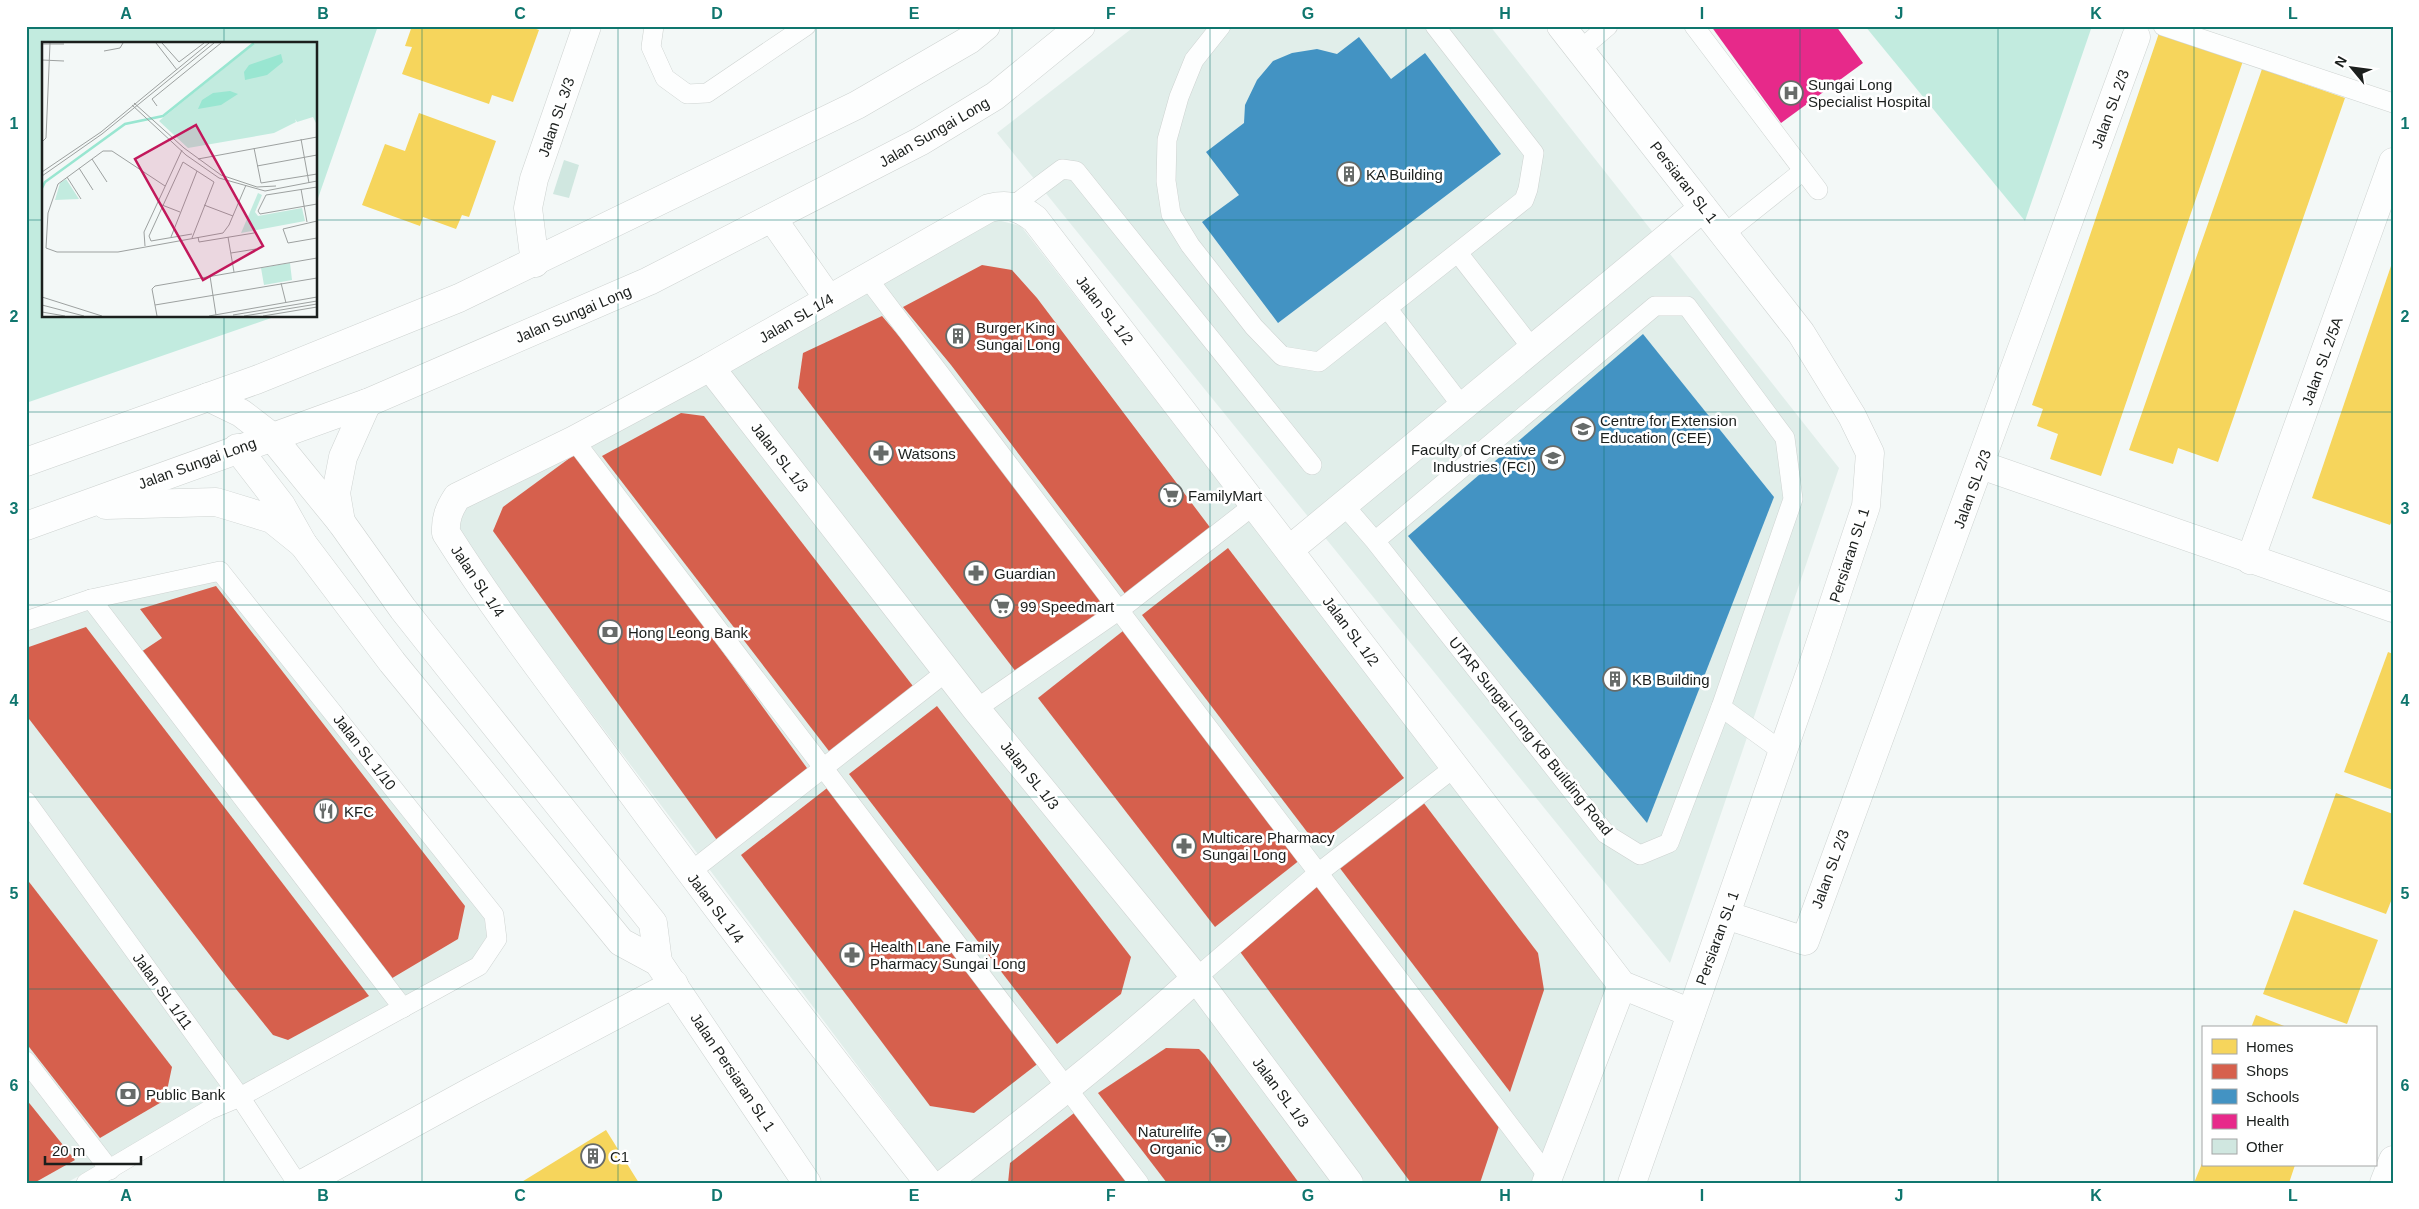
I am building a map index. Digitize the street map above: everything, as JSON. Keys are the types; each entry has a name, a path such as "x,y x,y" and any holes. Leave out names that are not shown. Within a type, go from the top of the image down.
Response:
{"street":[{"name":"Jalan SL 3/3","path":"535,263 528,208 534,179 587,26"},
{"path":"26,462 256,380 460,298 857,105 969,40 986,26"},
{"name":"Jalan Sungai Long","path":"26,526 237,448 366,403 649,281 913,145 995,96 1081,26"},
{"name":"Persiaran SL 1","path":"1561,26 1801,333 1852,416 1870,453 1866,506 1783,752 1632,1183"},
{"name":"Jalan SL 2/3","path":"1726,914 1805,941 2142,32"},
{"name":"Jalan SL 2/5A","path":"2250,560 2393,162"},
{"name":"Jalan SL 1/4","path":"929,1183 804,1025 689,873 478,584 446,533 448,514 457,498 574,440 710,367 828,298 868,279 989,208 1002,205 1024,212"},
{"path":"1289,550 1703,208"},
{"name":"Jalan SL 1/2","path":"1024,212 1289,550 1622,985"},
{"path":"772,218 828,298"},
{"name":"Jalan SL 1/3","path":"710,367 946,672 1196,978 1349,1183"},
{"path":"256,380 241,413 237,433 237,448 281,505 303,544 392,662 621,942 658,962"},
{"path":"208,397 241,413 271,436 341,522 426,638 653,923 658,962"},
{"path":"341,522 336,493 342,457 366,403"},
{"path":"1981,465 2250,560 2393,608"},
{"path":"83,505 216,502 272,519 303,544"},
{"name":"Jalan Persiaran SL 1","path":"658,962 807,1183"},
{"path":"945,1183 1067,1088 1159,1012 1196,978"},
{"path":"304,1183 674,984"},
{"path":"1547,1180 1622,985 1691,1012"},
{"path":"2384,1183 2393,1160"}],"lane":[{"path":"654,26 651,47 665,78 686,94 707,93 806,26"},
{"path":"1221,26 1194,60 1167,140 1166,181 1171,214 1190,245 1254,327 1282,356 1319,362 1524,200 1528,189 1534,153 1436,26"},
{"path":"1580,50 1608,26"},
{"path":"1694,26 1818,190"},
{"path":"2163,26 2393,102"},
{"path":"1024,212 1062,169 1076,171 1312,464"},
{"path":"1724,234 1803,171"},
{"path":"1458,253 1532,348"},
{"path":"868,279 1547,1180"},
{"name":"UTAR Sungai Long KB Building Road","path":"1343,504 1375,541 1606,834 1640,856 1669,843 1721,707 1793,498 1785,438 1687,306 1655,306 1375,541"},
{"path":"1387,308 1462,406"},
{"path":"574,440 1139,1183"},
{"path":"976,709 1118,611 1254,505"},
{"name":"Jalan SL 1/10","path":"91,599 220,571 494,915 497,939 479,966 403,1008"},
{"path":"26,621 91,599 403,1008 240,1097 210,1110 86,1183"},
{"path":"689,873 946,672"},
{"path":"1721,707 1783,752"},
{"path":"1196,978 1317,874 1455,767"},
{"name":"Jalan SL 1/11","path":"26,801 240,1097 297,1183"},
{"path":"26,1061 110,1170"}],"shaded area":[{"path":"1135,26 1490,26 1839,468 1670,963 997,133"},
{"path":"997,220 1021,226 1608,985 1535,1183 946,1183 519,617 456,526 465,506"},
{"path":"218,581 484,916 487,936 470,963 66,1183 26,1183 26,631 111,603"}],"green space":[{"path":"26,26 378,26 318,198 318,42 42,42 42,318 271,318 26,403"},
{"path":"1865,26 2092,26 2025,221"}],"building: Homes":[{"path":"412,26 528,26 539,30 513,102 492,95 489,104 402,74 412,47 405,46"},
{"path":"2159,33 2243,61 2101,476 2050,459 2058,434 2037,426 2043,409 2032,405"},
{"path":"2262,69 2345,98 2218,462 2178,448 2173,464 2129,450"},
{"path":"419,113 496,141 469,217 462,215 456,229 423,217 420,226 362,205 385,144 405,151"},
{"path":"2392,263 2393,518 2390,525 2312,498"},
{"path":"2388,652 2393,654 2393,790 2344,772"},
{"path":"2336,793 2393,814 2393,896 2386,914 2303,884"},
{"path":"2294,910 2378,940 2347,1024 2263,994"},
{"path":"2256,1015 2284,1026 2252,1026"},
{"name":"C1","path":"606,1130 639,1183 520,1183"},
{"path":"2202,1163 2202,1166 2295,1166 2289,1183 2194,1183"}],"building: Shops":[{"path":"982,265 1012,270 1037,298 1212,530 1126,595 951,365 903,307"},
{"path":"882,316 915,355 1108,609 1020,677 798,388 803,353"},
{"path":"681,413 704,416 916,690 832,755 602,456"},
{"path":"578,452 812,775 719,843 493,531 503,507"},
{"path":"1228,548 1404,778 1317,845 1142,615"},
{"path":"216,586 465,906 458,939 389,980 141,652 162,638 140,609"},
{"path":"86,627 369,996 288,1040 273,1035 232,984 26,715 26,648"},
{"path":"1128,627 1305,856 1215,927 1038,698"},
{"path":"937,706 1131,957 1121,994 1057,1044 849,774"},
{"path":"831,785 1040,1062 974,1113 930,1106 741,855"},
{"path":"1420,798 1538,953 1544,990 1510,1092 1336,863"},
{"path":"26,878 172,1067 165,1100 100,1138 26,1043"},
{"path":"1317,880 1501,1120 1480,1183 1411,1183 1238,949"},
{"path":"1166,1048 1199,1049 1205,1055 1299,1183 1167,1183 1098,1093"},
{"path":"26,1099 75,1160 34,1183 26,1183"},
{"path":"1078,1110 1136,1183 1008,1183 1010,1163"}],"building: Schools":[{"name":"KA Building","path":"1359,37 1391,79 1425,53 1501,154 1278,323 1202,222 1239,195 1206,152 1244,123 1245,105 1257,80 1273,61 1292,53 1317,49 1337,54"},
{"name":"KB Building","path":"1643,334 1774,497 1647,823 1408,536"}],"building: Health":[{"name":"Sungai Long Specialist Hospital","path":"1711,26 1836,26 1863,63 1781,123"}],"building: Other":[{"path":"564,160 579,165 569,198 553,194"}],"place":[{"name":"Sungai Long Specialist Hospital","path":"1791,93"},
{"name":"KA Building","path":"1349,174"},
{"name":"Burger King Sungai Long","path":"958,336"},
{"name":"Centre for Extension Education (CEE)","path":"1583,429"},
{"name":"Watsons","path":"881,453"},
{"name":"Faculty of Creative Industries (FCI)","path":"1553,458"},
{"name":"FamilyMart","path":"1171,495"},
{"name":"Guardian","path":"976,573"},
{"name":"99 Speedmart","path":"1002,606"},
{"name":"Hong Leong Bank","path":"610,632"},
{"name":"KB Building","path":"1615,679"},
{"name":"KFC","path":"326,811"},
{"name":"Multicare Pharmacy Sungai Long","path":"1184,846"},
{"name":"Health Lane Family Pharmacy Sungai Long","path":"852,955"},
{"name":"Public Bank","path":"128,1094"},
{"name":"Naturelife Organic","path":"1219,1140"},
{"name":"C1","path":"593,1156"}]}
